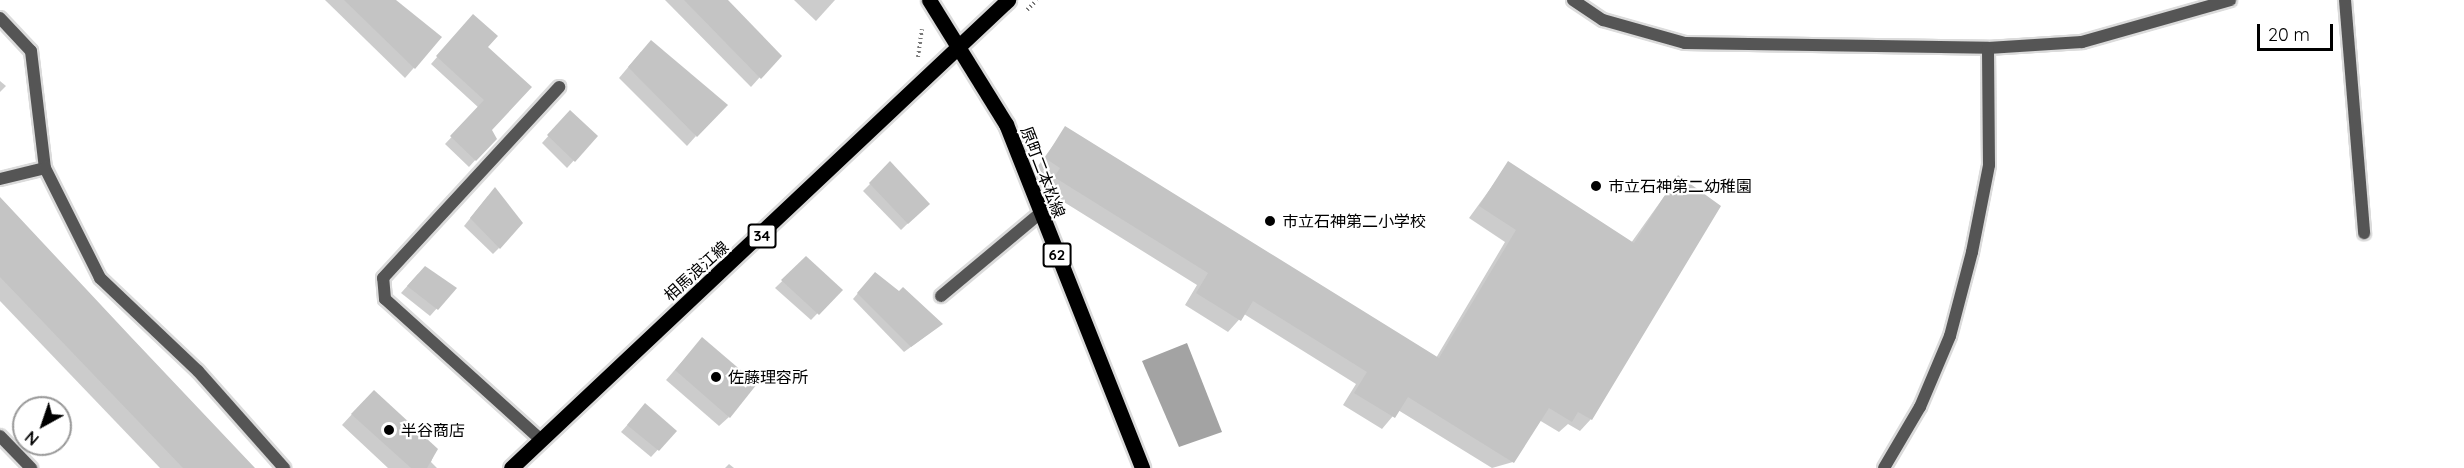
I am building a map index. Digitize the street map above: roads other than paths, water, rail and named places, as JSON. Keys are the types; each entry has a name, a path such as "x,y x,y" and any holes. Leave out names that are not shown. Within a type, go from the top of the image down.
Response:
{"main road":[{"name":"原町二本松線","path":"929,0 962,46 1006,124 1039,214 1142,468"},
{"name":"相馬浪江線","path":"512,468 540,439 962,46 1008,0"}],"street":[{"path":"1573,0 1603,20 1685,43 1988,48 2082,42 2230,0"},
{"path":"2345,0 2364,233"},
{"path":"0,18 31,51 45,168 100,278 198,371 284,468"},
{"path":"1884,468 1920,407 1950,336 1972,252 1989,165 1988,48"},
{"path":"540,439 385,299 383,278 558,87"},
{"path":"0,178 45,168"},
{"path":"941,296 1039,214"},
{"path":"0,436 31,468"}],"place":[{"name":"市立石神第二幼稚園","path":"1596,186"},
{"name":"市立石神第二小学校","path":"1270,221"},
{"name":"佐藤理容所","path":"716,377"},
{"name":"半谷商店","path":"389,430"}]}
